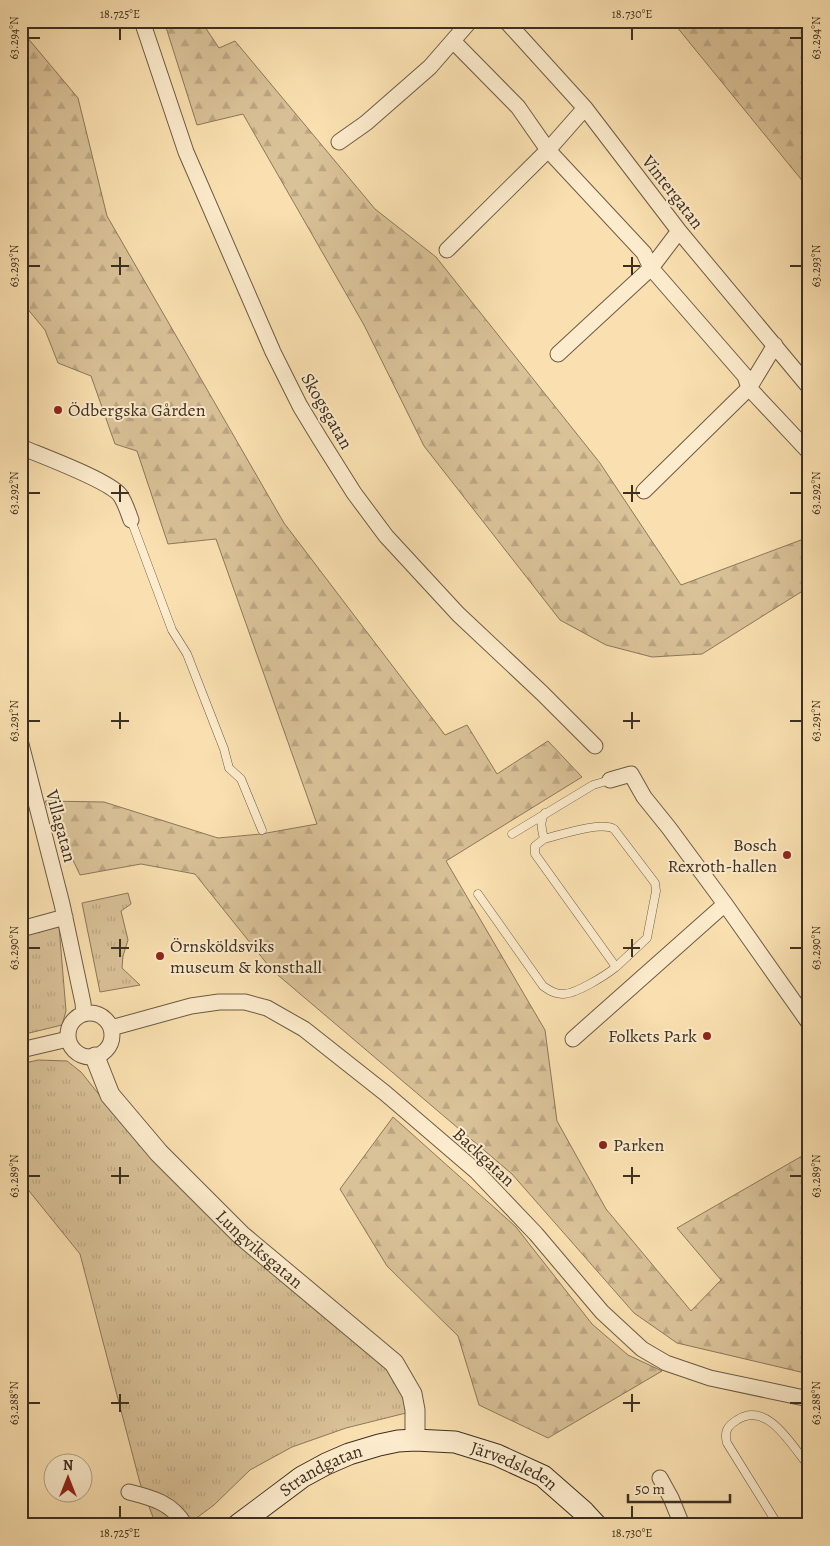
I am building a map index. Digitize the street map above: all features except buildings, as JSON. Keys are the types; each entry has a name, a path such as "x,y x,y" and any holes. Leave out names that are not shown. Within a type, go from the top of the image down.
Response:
{"main road":[{"name":"Strandgatan","path":"238,1525 302,1477 326,1464 349,1454 379,1445 415,1440"},
{"name":"Järvedsleden","path":"415,1440 455,1442 497,1455 534,1472 542,1476 584,1512 596,1525"}],"street":[{"name":"Skogsgatan","path":"142,21 186,152 273,352 300,406 320,439 354,493 386,536 458,614 595,746"},
{"path":"339,142 366,123 430,67 470,21"},
{"name":"Vintergatan","path":"506,21 585,108 679,231 809,387"},
{"path":"453,41 518,107 548,150 644,253 651,268 745,376 749,388 809,452"},
{"path":"447,250 548,150 585,108"},
{"path":"558,354 651,268 679,231"},
{"path":"644,491 749,388 775,345"},
{"path":"21,447 98,480 112,488 120,495 131,520"},
{"name":"Villagatan","path":"21,744 65,917 84,1014"},
{"path":"610,780 631,774 644,797 725,904 809,1023"},
{"path":"573,1039 725,904"},
{"path":"21,929 65,917"},
{"name":"Backgatan","path":"110,1028 190,1006 219,1002 244,1002 268,1008 304,1029 378,1087 476,1172 536,1234 602,1312 642,1349 666,1362 710,1378 809,1399"},
{"path":"90,1013 103,1017 110,1028 111,1042 102,1054 95,1057 88,1057 75,1051 68,1039 70,1027 78,1017 84,1014 90,1013"},
{"path":"21,1050 68,1039"},
{"name":"Lungviksgatan","path":"95,1057 110,1095 160,1153 241,1235 394,1363 412,1394 415,1410 415,1440"},
{"path":"660,1478 682,1525"},
{"path":"129,1492 151,1497 162,1502 178,1514 186,1525"}],"lane":[{"path":"131,520 172,630 187,654 224,749 229,768 242,779 262,830"},
{"path":"512,834 593,785 610,780"},
{"path":"544,838 541,826 545,813"},
{"path":"478,894 544,986 548,990 559,994 569,994 605,976 648,938 656,891 655,883 614,828 599,826 544,838 535,846 536,854 616,966"},
{"path":"778,1525 727,1443 725,1435 729,1425 740,1418 760,1416 783,1432 809,1466"}],"green space":[{"path":"164,21 201,21 219,48 235,41 375,209 436,257 600,463 681,585 809,537 809,587 702,654 652,657 606,645 560,620 424,446 364,325 243,114 197,125"},
{"path":"672,21 798,21 809,37 809,189"},
{"path":"21,30 78,98 107,216 284,523 445,735 467,725 497,774 548,741 582,777 446,861 545,1030 557,1121 606,1209 691,1311 721,1280 677,1228 809,1152 809,1374 677,1343 634,1313 512,1174 272,970 195,874 141,864 80,875 45,801 104,802 218,838 261,834 317,824 216,539 168,544 137,451 115,444 91,376 58,363 45,330 21,301"},
{"path":"128,893 131,904 121,911 128,940 123,956 122,968 140,985 100,992 82,903"},
{"path":"59,926 66,1011 62,1025 21,1035 21,935"},
{"path":"38,1060 67,1061 81,1072 129,1132 186,1192 391,1366 410,1412 346,1428 292,1447 250,1470 214,1505 187,1525 156,1525 140,1483 80,1254 21,1181 21,1064"},
{"path":"393,1117 516,1227 592,1324 628,1355 662,1371 548,1438 479,1405 458,1336 387,1266 340,1189"}],"place":[{"name":"Ödbergska Gården","path":"58,410"},
{"name":"Bosch Rexroth-hallen","path":"787,855"},
{"name":"Örnsköldsviks museum & konsthall","path":"160,956"},
{"name":"Folkets Park","path":"707,1036"},
{"name":"Parken","path":"603,1145"}]}
